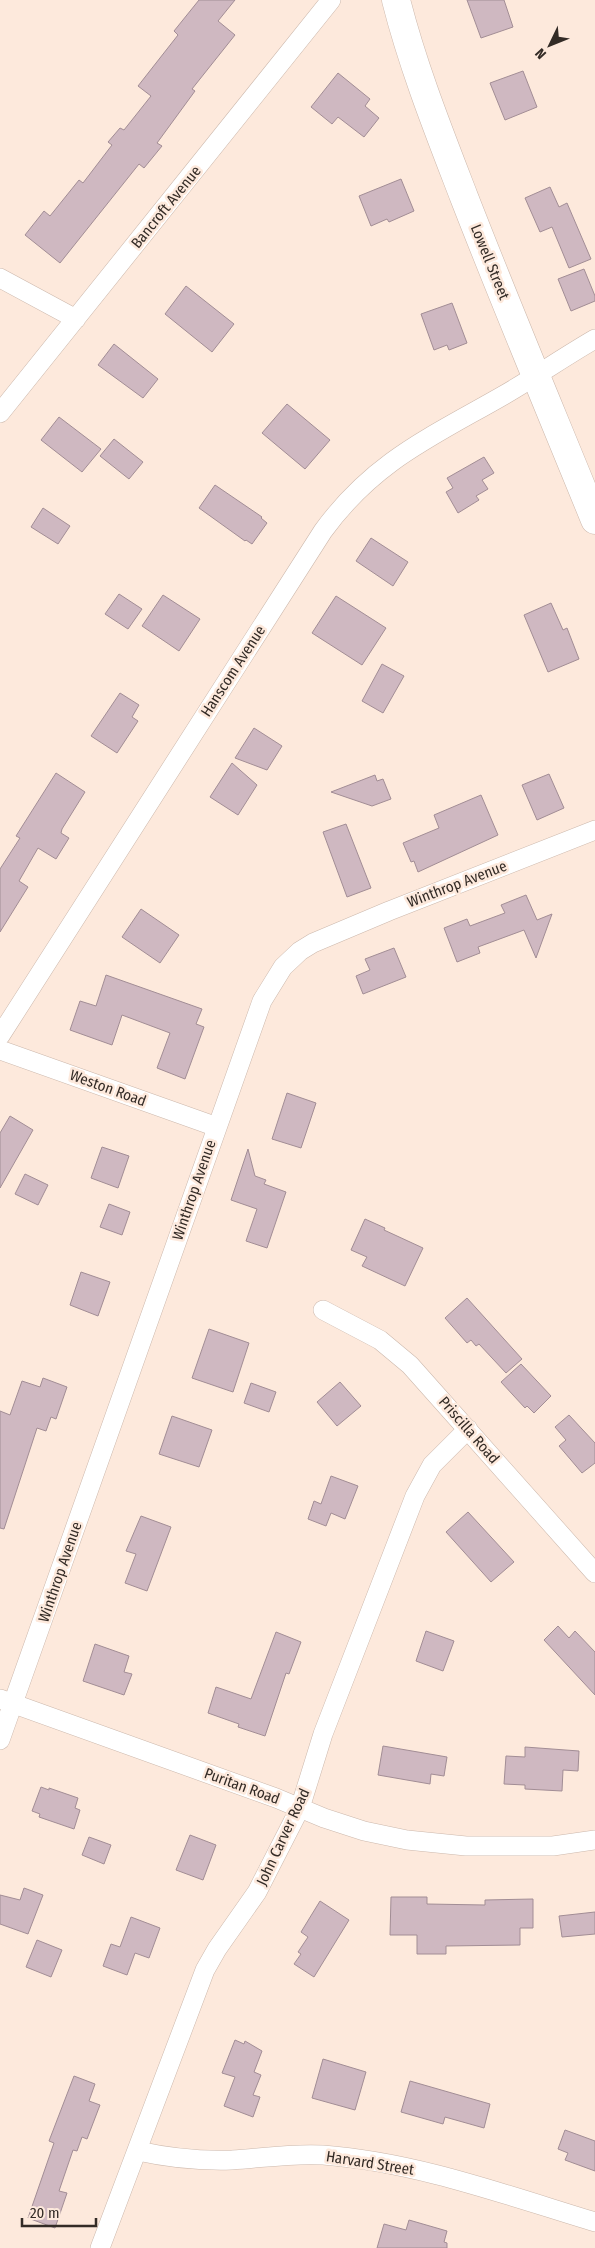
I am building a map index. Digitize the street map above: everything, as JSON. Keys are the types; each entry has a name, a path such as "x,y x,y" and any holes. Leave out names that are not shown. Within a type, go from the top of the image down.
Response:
{"main road":[{"name":"Lowell Street","path":"396,0 402,24 432,114 595,520"}],"street":[{"name":"Bancroft Avenue","path":"0,413 332,0"},
{"path":"0,278 76,319"},
{"name":"Hanscom Avenue","path":"0,1036 334,516 361,486 394,459 595,339"},
{"name":"Winthrop Avenue","path":"0,1740 6,1702 266,992 282,967 300,950 313,943 389,910 595,830"},
{"name":"Weston Road","path":"0,1050 217,1127"},
{"name":"Priscilla Road","path":"323,1310 362,1329 396,1352 410,1365 595,1573"},
{"name":"John Carver Road","path":"100,2248 205,1970 217,1949 257,1892 300,1808 323,1734 415,1496 432,1465 468,1429"},
{"name":"Puritan Road","path":"6,1702 364,1831 434,1844 553,1846 595,1840"},
{"name":"Harvard Street","path":"138,2151 175,2159 233,2160 291,2154 362,2160 474,2185 595,2222"}],"building":[{"path":"199,0 235,0 218,21 235,35 192,89 195,91 157,143 162,146 144,168 139,164 60,263 25,235 44,211 50,216 79,180 83,183 112,145 108,142 120,128 124,130 151,96 138,86 178,35 174,31"},
{"path":"467,0 504,0 513,27 481,38"},
{"path":"523,71 537,107 505,120 490,83"},
{"path":"338,73 370,99 365,106 379,118 364,137 338,117 332,124 311,107"},
{"path":"401,179 414,211 389,222 387,219 371,226 359,196"},
{"path":"550,187 559,207 567,203 591,259 569,268 552,227 540,232 525,198"},
{"path":"584,269 595,296 595,301 571,311 558,279"},
{"path":"186,286 234,324 212,352 165,314"},
{"path":"452,303 467,343 449,350 447,345 434,350 421,314"},
{"path":"114,344 158,379 143,398 98,365"},
{"path":"287,404 330,440 305,469 262,433"},
{"path":"59,417 101,449 82,472 41,440"},
{"path":"114,439 143,462 129,479 100,456"},
{"path":"484,457 494,473 482,480 488,489 476,496 479,500 458,513 446,492 453,488 447,478"},
{"path":"215,485 262,517 267,523 252,544 199,508"},
{"path":"43,508 70,526 58,544 31,527"},
{"path":"371,538 408,562 393,586 356,561"},
{"path":"119,594 142,609 128,629 105,614"},
{"path":"163,595 200,619 179,651 142,626"},
{"path":"336,596 386,628 362,665 312,633"},
{"path":"551,603 563,630 567,628 579,659 548,672 524,615"},
{"path":"382,664 404,676 383,713 362,701"},
{"path":"120,693 139,705 132,717 138,721 117,753 91,736"},
{"path":"254,728 282,746 267,770 235,758"},
{"path":"232,763 257,785 238,815 210,797"},
{"path":"56,773 85,792 62,829 61,833 69,838 56,859 38,848 19,881 28,887 0,932 0,869 20,838 16,836"},
{"path":"549,774 564,808 537,820 522,785"},
{"path":"375,775 377,781 383,779 391,799 372,806 331,792"},
{"path":"481,795 498,835 418,872 414,861 411,862 403,843 439,828 434,815"},
{"path":"346,824 371,888 347,897 323,832"},
{"path":"526,895 537,920 552,914 536,958 524,930 478,947 480,953 457,962 444,928 467,919 470,926 505,913 501,905"},
{"path":"141,909 179,935 160,963 122,937"},
{"path":"394,948 406,977 363,994 356,976 370,970 365,959"},
{"path":"106,975 202,1009 196,1024 204,1027 185,1079 157,1068 170,1033 122,1015 112,1045 70,1030 80,1001 96,1006"},
{"path":"287,1093 316,1103 301,1148 272,1139"},
{"path":"10,1116 33,1130 0,1188 0,1133"},
{"path":"102,1147 129,1156 118,1188 91,1178"},
{"path":"248,1149 255,1176 266,1180 264,1184 286,1192 267,1248 246,1241 257,1209 231,1200"},
{"path":"25,1174 48,1185 38,1205 15,1194"},
{"path":"109,1204 130,1212 122,1235 100,1227"},
{"path":"365,1219 423,1248 405,1286 362,1266 367,1257 351,1250"},
{"path":"81,1272 110,1282 98,1316 70,1305"},
{"path":"467,1298 522,1359 506,1373 479,1344 476,1346 471,1340 467,1343 445,1318"},
{"path":"209,1329 249,1343 233,1392 192,1378"},
{"path":"521,1364 551,1396 534,1413 527,1406 525,1408 501,1382"},
{"path":"43,1378 67,1387 56,1419 51,1417 46,1431 37,1428 4,1529 0,1528 0,1411 10,1415 22,1381 40,1387"},
{"path":"340,1382 361,1406 337,1426 317,1402"},
{"path":"251,1383 276,1392 269,1412 244,1403"},
{"path":"569,1415 595,1443 595,1463 582,1473 559,1446 566,1440 555,1427"},
{"path":"172,1416 212,1430 199,1467 159,1454"},
{"path":"331,1476 358,1486 345,1519 331,1513 326,1526 308,1519 314,1501 321,1504"},
{"path":"468,1512 514,1562 491,1582 446,1532"},
{"path":"141,1516 171,1527 147,1591 125,1583 136,1554 126,1551"},
{"path":"558,1626 569,1638 575,1631 595,1652 595,1695 544,1640"},
{"path":"426,1631 454,1641 443,1671 416,1661"},
{"path":"276,1632 301,1642 289,1674 286,1673 265,1736 238,1727 239,1724 208,1713 216,1687 251,1699"},
{"path":"95,1644 129,1656 124,1672 132,1674 124,1695 83,1681"},
{"path":"383,1746 447,1757 444,1776 431,1774 430,1784 378,1775"},
{"path":"525,1747 579,1751 578,1771 563,1770 562,1791 525,1789 525,1785 504,1784 506,1756 525,1757"},
{"path":"41,1787 78,1798 75,1808 80,1810 74,1829 39,1817 40,1814 32,1811"},
{"path":"190,1835 216,1845 203,1880 176,1870"},
{"path":"89,1837 111,1845 104,1864 82,1855"},
{"path":"24,1888 43,1895 28,1934 0,1924 0,1895 20,1900"},
{"path":"391,1897 427,1897 427,1904 485,1905 485,1900 533,1899 533,1928 520,1928 520,1945 446,1946 446,1954 417,1954 417,1935 390,1935"},
{"path":"320,1901 349,1920 314,1977 294,1964 301,1954 298,1952 308,1937 301,1932"},
{"path":"595,1912 595,1934 562,1937 559,1916"},
{"path":"131,1917 160,1928 149,1958 135,1953 127,1975 103,1966 111,1944 120,1947"},
{"path":"37,1940 62,1950 51,1977 26,1967"},
{"path":"235,2040 244,2044 245,2041 262,2051 254,2072 261,2075 253,2095 260,2097 253,2117 224,2106 235,2077 222,2073"},
{"path":"323,2059 366,2072 355,2110 312,2098"},
{"path":"74,2076 95,2084 89,2101 100,2105 87,2139 82,2137 77,2151 73,2150 59,2191 67,2193 55,2228 28,2218 54,2143 49,2141"},
{"path":"410,2081 490,2104 484,2128 445,2117 443,2124 401,2112"},
{"path":"565,2130 595,2141 595,2171 565,2160 568,2153 558,2149"},
{"path":"409,2220 447,2231 444,2242 447,2243 447,2248 377,2248 384,2224 406,2230"}]}
